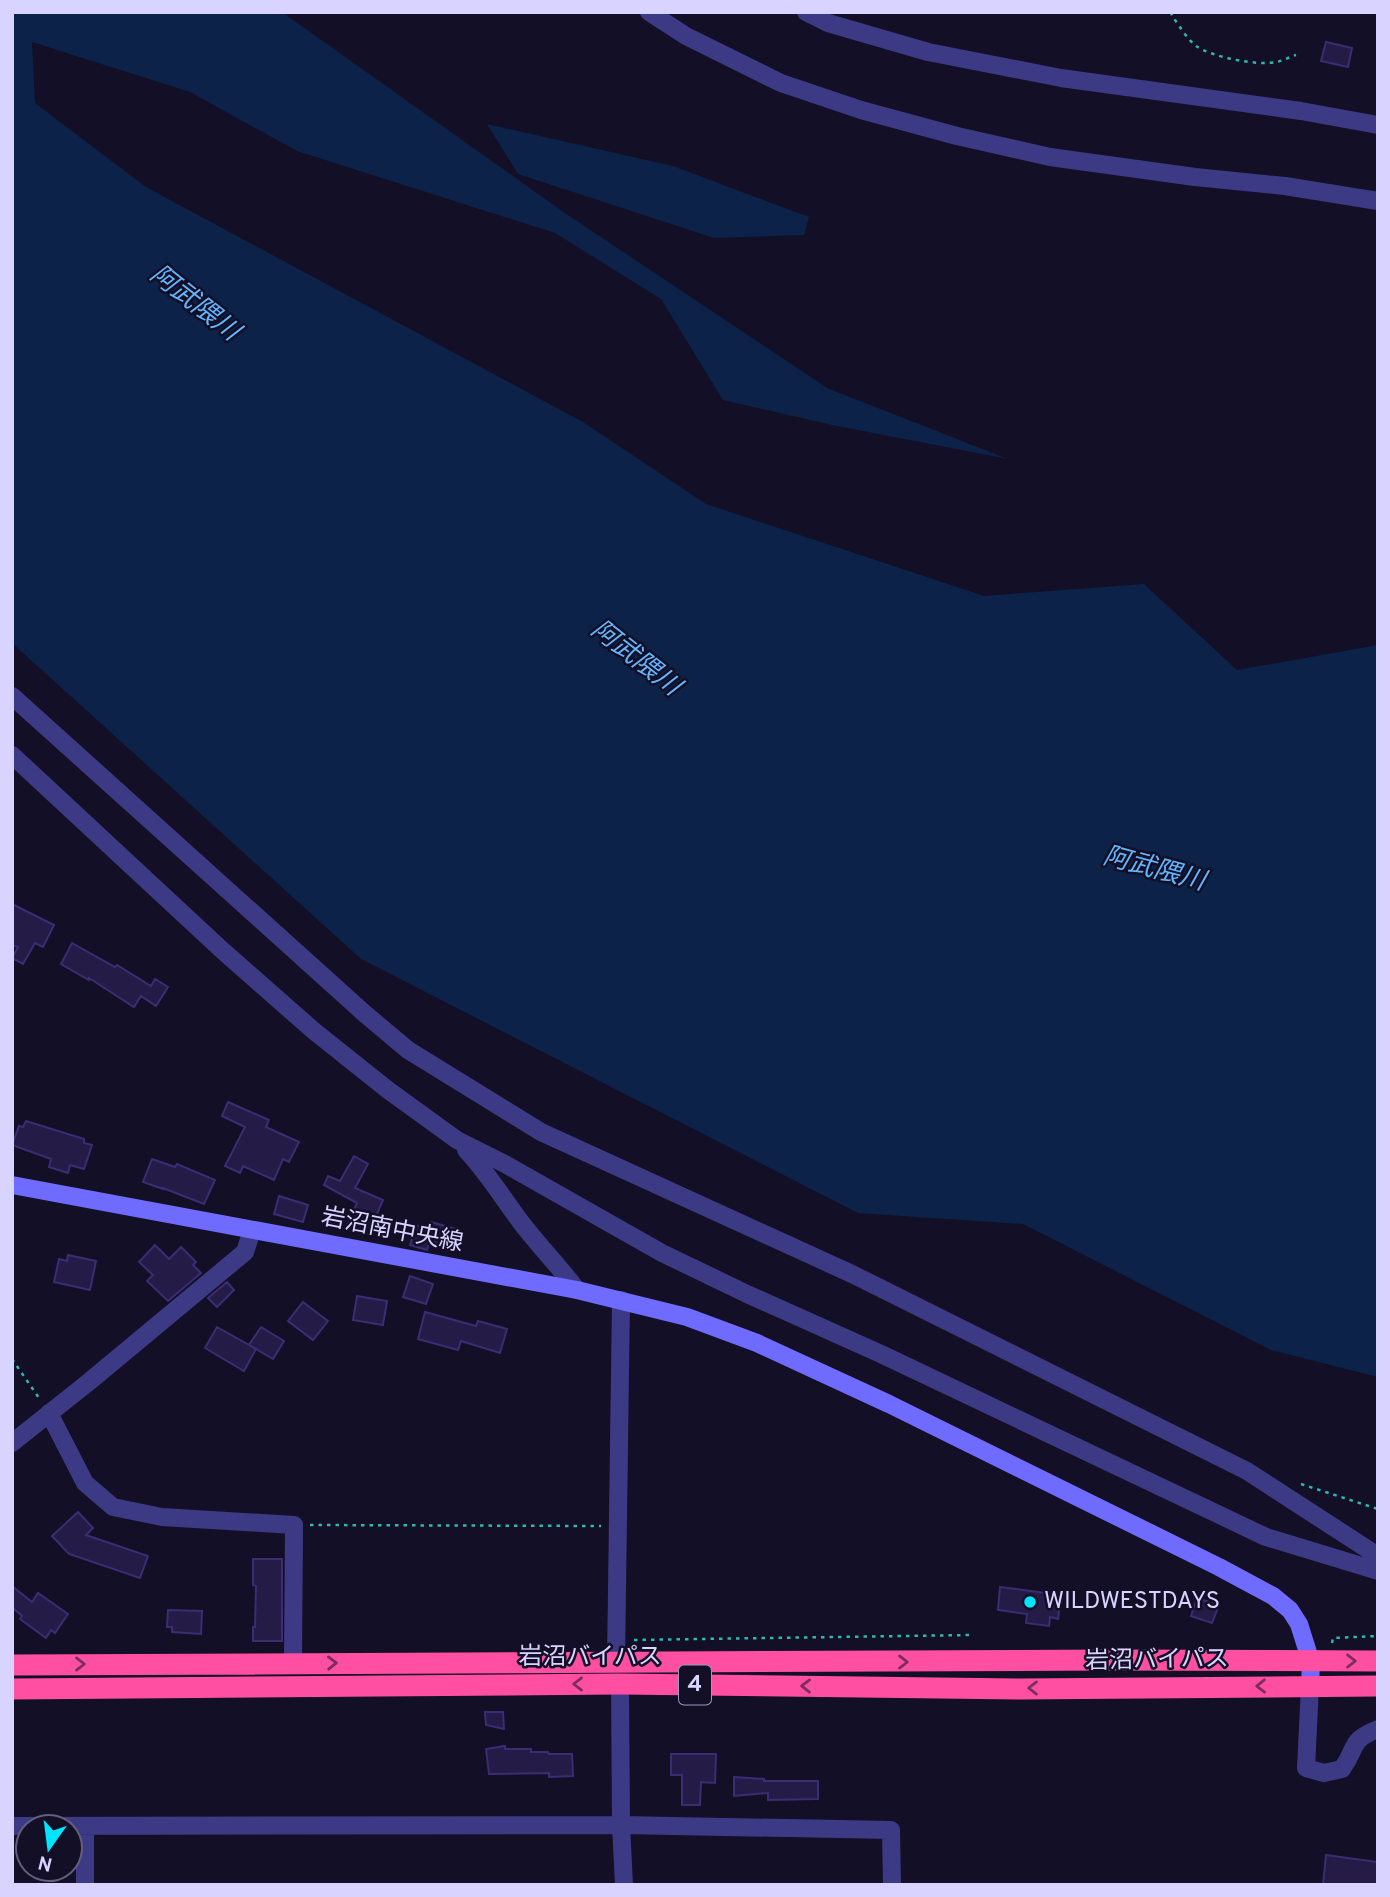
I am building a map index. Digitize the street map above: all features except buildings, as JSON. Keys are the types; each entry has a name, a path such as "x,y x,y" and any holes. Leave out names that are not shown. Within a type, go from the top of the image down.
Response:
{"highway":[{"name":"岩沼バイパス","path":"12,1665 1378,1661"},
{"name":"岩沼バイパス","path":"12,1689 620,1684 1021,1689 1378,1686"}],"street":[{"path":"649,12 686,36 781,83 861,110 957,136 1050,157 1285,186 1378,201"},
{"path":"806,12 828,23 928,52 1061,78 1301,111 1378,125"},
{"path":"12,696 408,1050 541,1132 852,1274 1247,1471 1378,1556"},
{"path":"12,755 223,951 314,1031 457,1140 505,1164 662,1253 1266,1537 1378,1571"},
{"path":"457,1140 481,1166 521,1223 577,1290"},
{"name":"岩沼南中央線","path":"12,1185 577,1290 687,1317 757,1343 889,1404 1273,1596 1290,1610 1299,1624 1311,1662 1310,1686"},
{"path":"12,1443 245,1252 252,1230"},
{"path":"616,1662 621,1300"},
{"path":"49,1413 85,1483 113,1507 162,1517 294,1525 293,1663"},
{"path":"620,1684 624,1885"},
{"path":"1310,1686 1306,1768 1324,1773 1342,1769 1361,1735 1378,1729"},
{"path":"12,1826 621,1825 891,1830 892,1885"},
{"path":"85,1827 85,1885"}],"path":[{"path":"1171,12 1194,45 1203,50 1239,61 1275,62 1296,55"},
{"path":"12,1359 49,1413"},
{"path":"1290,1481 1378,1508"},
{"path":"294,1525 618,1526"},
{"path":"616,1641 971,1635"},
{"path":"1332,1647 1333,1638 1378,1636"}],"water":[{"name":"阿武隈川","path":"12,12 282,12 565,213 827,388 1008,459 832,425 723,400 661,299 555,233 297,151 190,92 32,42 35,103 146,187 583,422 706,504 984,596 1144,584 1237,670 1378,645 1378,1377 1271,1350 1023,1224 858,1213 361,959 12,643"},
{"path":"487,124 673,166 809,217 804,235 714,238 518,174"}],"place":[{"name":"WILDWESTDAYS","path":"1030,1602"}]}
